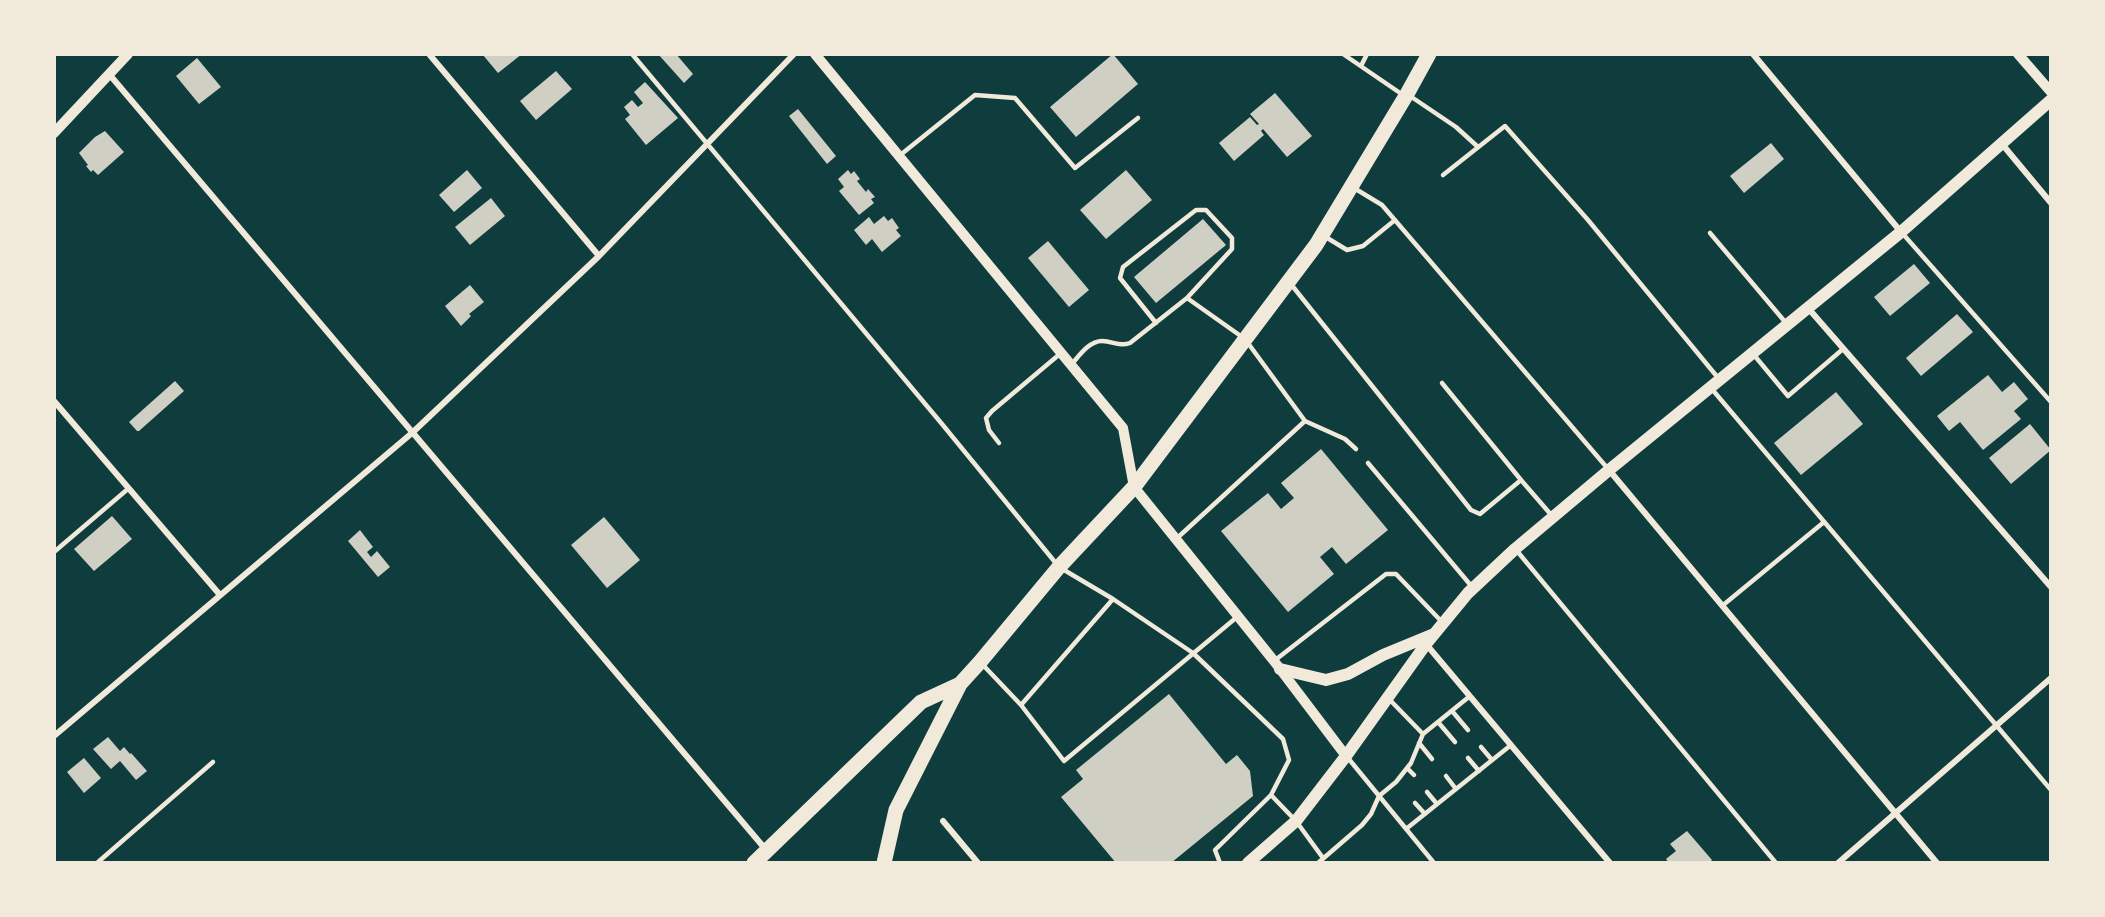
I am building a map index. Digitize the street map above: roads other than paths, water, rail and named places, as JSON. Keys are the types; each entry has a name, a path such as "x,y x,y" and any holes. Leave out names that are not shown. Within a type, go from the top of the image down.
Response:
{"main road":[{"path":"884,863 896,810 960,684 1059,567 1134,487 1245,339 1322,235 1429,54"},
{"path":"1249,863 1296,821 1346,756 1426,644 1473,588 1552,517 1901,231 2051,100"},
{"path":"1277,665 1326,680 1348,674 1383,655 1435,634"},
{"path":"754,863 921,702 960,684"}],"street":[{"path":"54,133 128,54"},
{"path":"429,54 599,256"},
{"path":"54,736 412,433 599,256 794,54"},
{"path":"814,54 1123,428 1134,487 1277,665 1346,756"},
{"path":"1753,54 1901,231"},
{"path":"2018,54 2051,92"},
{"path":"109,74 767,851"},
{"path":"2002,144 2048,195 2051,203"},
{"path":"1808,309 2051,587"},
{"path":"54,401 220,595"},
{"path":"1609,470 1937,863"},
{"path":"1426,644 1610,863"},
{"path":"1838,863 2051,678"},
{"path":"943,821 978,863"}],"lane":[{"path":"632,54 950,433 1059,567 1113,599 1192,653 1283,739 1289,760 1272,795 1215,850 1220,863"},
{"path":"1343,54 1456,127 1479,147"},
{"path":"1361,66 1366,54"},
{"path":"898,156 975,95 1015,98 1075,168 1138,118"},
{"path":"1443,175 1505,126 1588,220 1824,522 2051,789"},
{"path":"1352,186 1382,205 1609,470"},
{"path":"1071,365 1091,345 1102,341 1122,346 1130,343 1187,298 1232,249 1232,238 1206,210 1196,210 1123,267 1120,279 1156,322"},
{"path":"1322,235 1347,250 1363,246 1395,220"},
{"path":"1901,231 2051,402"},
{"path":"1710,233 1788,325"},
{"path":"1288,281 1471,510 1480,514 1521,480"},
{"path":"1187,298 1245,339 1305,421 1345,440 1356,449"},
{"path":"1752,353 1788,396 1843,349"},
{"path":"999,443 989,430 986,418 1061,353"},
{"path":"1442,383 1552,517"},
{"path":"1175,540 1305,421"},
{"path":"1368,463 1473,588"},
{"path":"54,552 129,488"},
{"path":"1722,606 1824,522"},
{"path":"1515,549 1776,863"},
{"path":"1277,665 1386,574 1396,574 1443,623"},
{"path":"1021,705 1113,599"},
{"path":"980,662 1021,705 1064,761 1237,617"},
{"path":"1318,863 1362,825 1371,814 1379,796 1397,781 1411,763 1423,734 1470,696"},
{"path":"1388,698 1423,734"},
{"path":"1452,711 1468,730"},
{"path":"1438,722 1455,741"},
{"path":"1419,743 1432,759"},
{"path":"1406,829 1511,745"},
{"path":"1481,747 1492,760"},
{"path":"1346,756 1434,863"},
{"path":"1468,758 1479,771"},
{"path":"97,863 213,762"},
{"path":"1407,768 1414,775"},
{"path":"1446,776 1456,789"},
{"path":"1397,781 1401,786"},
{"path":"1427,792 1437,804"},
{"path":"1272,795 1296,821 1323,858"},
{"path":"1415,803 1425,814"}]}
